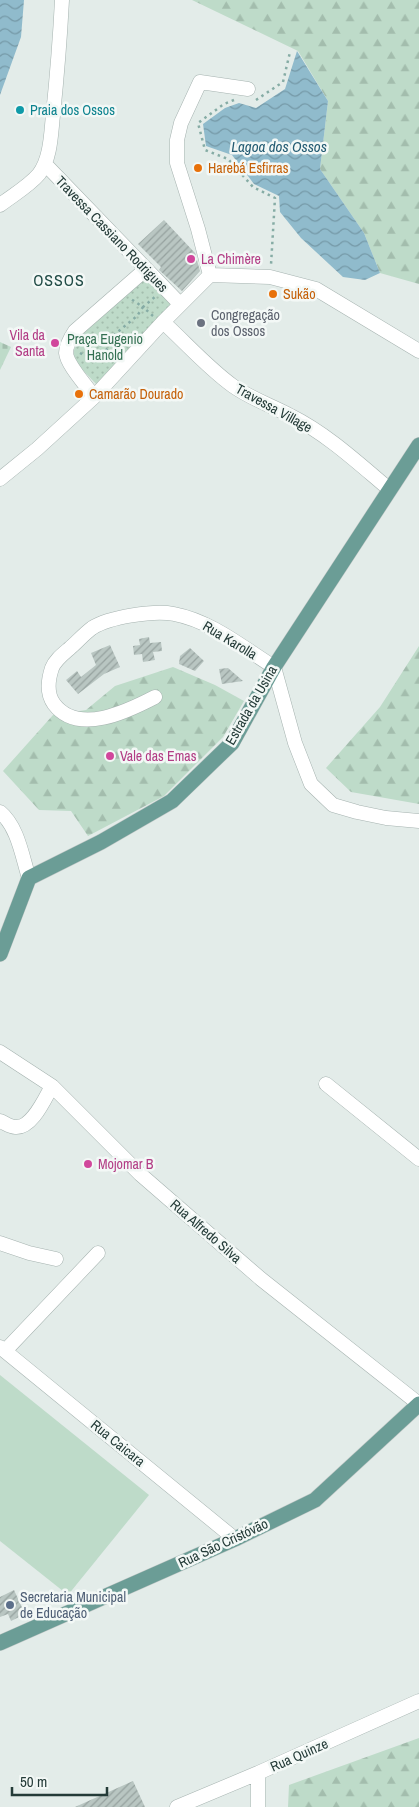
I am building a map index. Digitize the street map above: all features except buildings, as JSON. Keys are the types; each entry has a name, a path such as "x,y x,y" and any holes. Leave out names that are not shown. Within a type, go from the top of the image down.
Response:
{"main road":[{"name":"Estrada da Usina","path":"29,878 101,842 172,801 232,743 274,666 419,445"},
{"path":"0,954 29,878"},
{"name":"Rua São Cristóvão","path":"0,1643 235,1539 315,1500 419,1404"}],"street":[{"path":"0,205 39,174 44,164 49,147 60,51 62,0"},
{"path":"210,275 177,163 177,140 181,122 200,82 247,96"},
{"name":"Travessa Cassiano Rodrigues","path":"44,164 180,304"},
{"path":"94,396 68,361 66,350 70,339 75,331 146,269"},
{"path":"0,479 37,450 94,396 180,304 210,275 270,277 316,289 419,351"},
{"name":"Travessa Village","path":"163,322 232,385 256,401 292,416 331,441 389,489"},
{"name":"Rua Karolla","path":"155,697 133,708 105,718 86,720 67,715 58,708 51,699 48,688 49,678 53,666 60,657 93,628 112,620 153,614 172,613 192,618 219,631 274,666"},
{"path":"274,666 295,743 311,784 333,805 386,818 419,821"},
{"path":"0,812 5,816 12,828 29,878"},
{"name":"Rua Alfredo Silva","path":"0,1052 52,1086 140,1174 261,1279 419,1404"},
{"path":"326,1084 419,1159"},
{"path":"0,1122 15,1127 22,1127 28,1123 41,1106 52,1086"},
{"path":"0,1243 29,1253 56,1259"},
{"path":"2,1349 98,1253"},
{"name":"Rua Caicara","path":"2,1349 235,1539"},
{"name":"Rua Quinze","path":"177,1807 258,1773 419,1700"},
{"path":"258,1773 258,1807"}],"path":[{"path":"270,277 275,198 253,187 228,159 205,150 198,124 224,104 283,82 290,52"},
{"path":"66,350 74,350 84,356 97,354 101,344 108,335 114,335 164,289"},
{"path":"120,291 144,307"},
{"path":"101,344 123,366"}],"green space":[{"path":"192,0 419,0 419,284 380,273 364,233 320,169 328,101 298,51"},
{"name":"Praça Eugenio Hanold","path":"146,274 176,306 98,386 74,361 74,350 80,336"},
{"path":"0,342 11,347 0,370"},
{"path":"419,646 419,804 351,792 326,768 380,707"},
{"path":"173,667 215,685 244,701 223,737 164,796 88,836 71,811 39,810 3,771 53,715 86,710 115,686"},
{"path":"0,1375 149,1495 68,1595 0,1541"},
{"path":"419,1738 419,1807 288,1807 289,1785"}],"water":[{"path":"0,0 24,0 21,37 0,95"},
{"name":"Lagoa dos Ossos","path":"297,51 328,101 320,169 364,233 380,273 365,280 343,277 301,238 280,212 279,196 254,184 232,155 206,146 203,124 225,108 239,103 256,108 285,89"}],"place":[{"name":"Praia dos Ossos","path":"20,110"},
{"name":"Harebá Esfirras","path":"198,168"},
{"name":"La Chimère","path":"191,259"},
{"name":"Sukão","path":"273,294"},
{"name":"Congregação dos Ossos","path":"201,323"},
{"name":"Vila da Santa","path":"55,343"},
{"name":"Camarão Dourado","path":"79,394"},
{"name":"Vale das Emas","path":"110,756"},
{"name":"Mojomar B","path":"88,1164"},
{"name":"Secretaria Municipal de Educação","path":"10,1605"}],"district":[{"name":"OSSOS","path":"59,280"}]}
